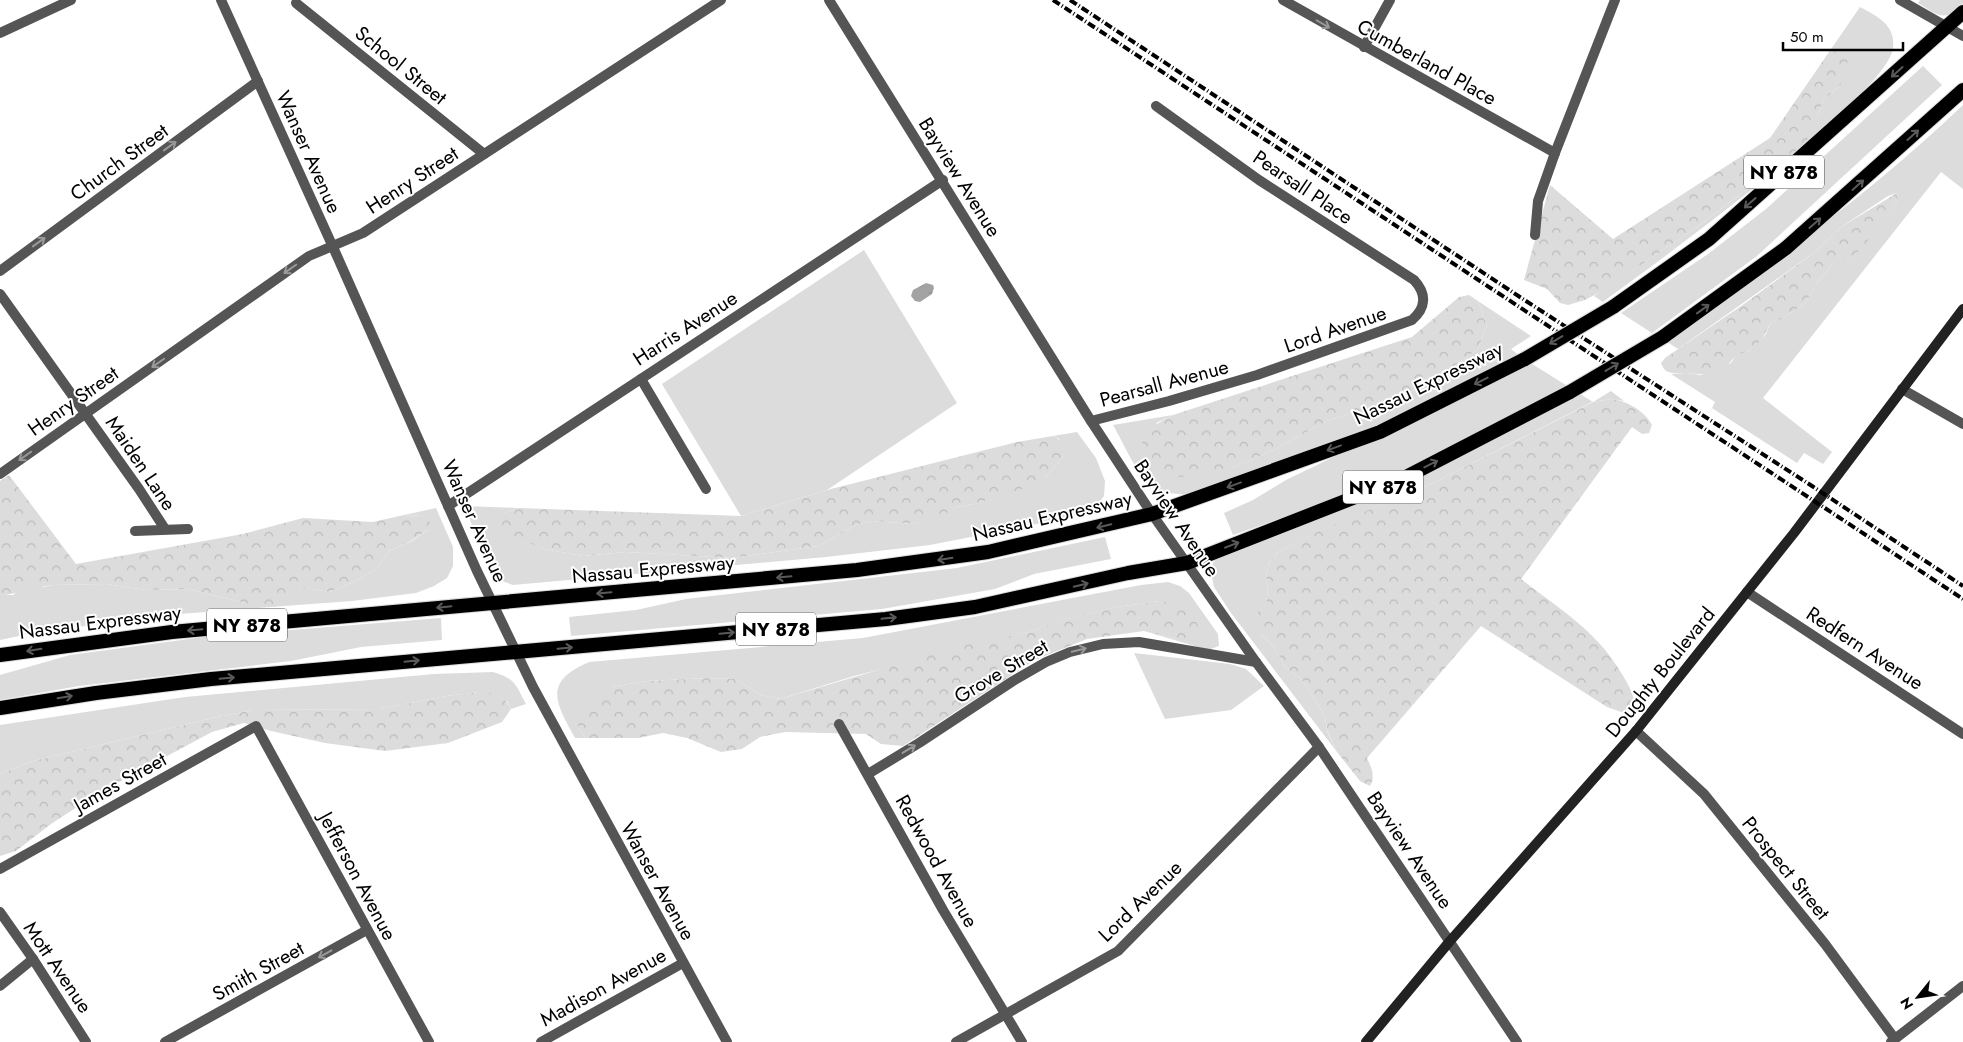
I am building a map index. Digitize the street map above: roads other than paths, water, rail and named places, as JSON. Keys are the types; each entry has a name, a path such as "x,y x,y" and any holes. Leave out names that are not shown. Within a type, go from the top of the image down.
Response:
{"highway":[{"name":"Nassau Expressway","path":"0,656 172,632 890,567 1011,548 1152,514 1380,432 1525,359 1613,307 1708,239 1963,12"},
{"name":"NY 878","path":"0,708 96,693 211,679 886,619 947,611 1033,595 1128,573 1187,563 1404,478 1570,392 1663,337 1786,248 1846,197 1963,90"}],"main road":[{"name":"Doughty Boulevard","path":"1366,1042 1450,941 1636,731 1747,592 1963,309"}],"street":[{"path":"0,33 71,0"},
{"name":"Wanser Avenue","path":"221,0 334,247 448,506 516,652 682,963 727,1042"},
{"name":"Henry Street","path":"0,474 309,256 334,247 363,233 720,0"},
{"name":"Bayview Avenue","path":"829,0 1091,421 1152,514 1256,662 1319,747 1517,1042"},
{"name":"Cumberland Place","path":"1283,0 1555,153"},
{"path":"1364,47 1390,0"},
{"path":"1534,234 1538,201 1555,153 1616,0"},
{"path":"1900,0 1963,36"},
{"name":"School Street","path":"296,3 484,154"},
{"name":"Church Street","path":"0,271 258,81"},
{"name":"Pearsall Place","path":"1156,106 1259,180 1414,280 1422,288 1424,299"},
{"name":"Harris Avenue","path":"448,506 942,180"},
{"name":"Maiden Lane","path":"0,294 140,489 165,529"},
{"name":"Lord Avenue","path":"1246,378 1412,320 1422,308 1424,299"},
{"path":"641,378 706,489"},
{"name":"Pearsall Avenue","path":"1091,421 1246,378"},
{"path":"1902,389 1963,424"},
{"path":"135,531 188,529"},
{"name":"Redfern Avenue","path":"1747,592 1963,734"},
{"name":"Grove Street","path":"868,774 1046,662 1070,652 1103,644 1139,642 1256,662"},
{"name":"Redwood Avenue","path":"840,724 943,910 1022,1042"},
{"name":"James Street","path":"0,869 256,726"},
{"name":"Jefferson Avenue","path":"256,726 429,1042"},
{"name":"Prospect Street","path":"1636,731 1704,794 1825,944 1893,1040"},
{"name":"Lord Avenue","path":"956,1042 1118,951 1319,747"},
{"name":"Mott Avenue","path":"0,912 33,959 86,1042"},
{"name":"Smith Street","path":"166,1042 367,930"},
{"path":"0,986 33,959"},
{"name":"Madison Avenue","path":"541,1042 682,963"},
{"path":"1893,1040 1963,986"}],"water":[{"path":"926,283 933,285 932,294 920,302 915,301 911,296 913,290"}],"railway":[{"path":"1053,0 1963,599"},
{"path":"1070,0 1963,586"}]}
